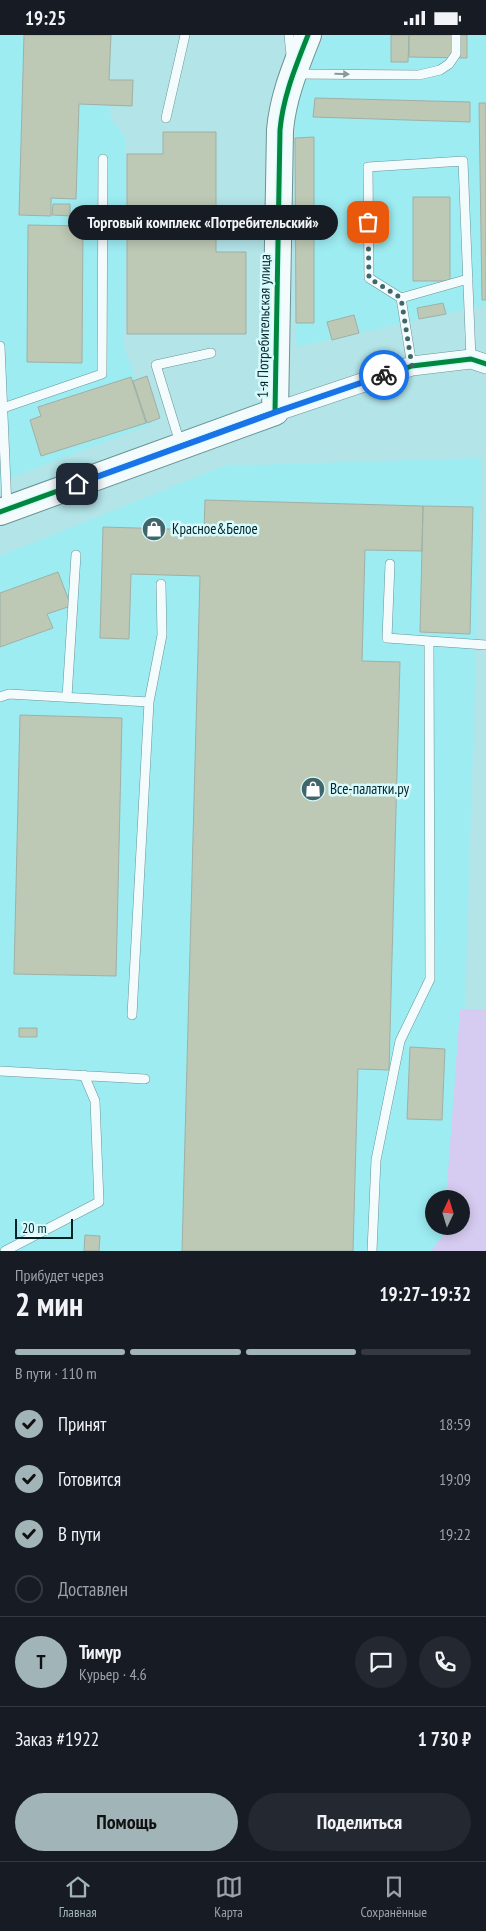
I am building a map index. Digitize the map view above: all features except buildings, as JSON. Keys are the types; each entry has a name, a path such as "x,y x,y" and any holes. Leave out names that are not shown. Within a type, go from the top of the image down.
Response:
{"street":[{"name":"1-я Потребительская улица","path":"276,412 280,130 282,109 293,73 308,35"},
{"name":"1-я Потребительская улица","path":"4,511 276,412 412,366 478,361"}],"lane":[{"path":"166,118 185,35"},
{"path":"289,35 293,73 419,75 440,70 449,64 456,54 456,35"},
{"path":"3,408 102,374 103,159"},
{"path":"468,279 401,298 369,278 368,167 463,161 468,279 478,361"},
{"path":"401,298 412,366"},
{"path":"0,346 4,511"},
{"path":"181,446 156,365 211,353"},
{"path":"67,697 76,555"},
{"path":"390,564 387,638 486,645"},
{"path":"132,1015 149,702 162,635 161,584"},
{"path":"372,1251 376,1160 400,1041 430,979 429,641"},
{"path":"0,697 9,694 149,702"},
{"path":"0,1071 145,1079"},
{"path":"5,1251 99,1202 95,1101 84,1075"}],"shaded area":[{"path":"0,35 104,35 111,120 126,138 124,347 152,424 0,482"},
{"path":"325,35 486,35 486,305 295,347 296,97"},
{"path":"482,458 459,1190 425,1190 425,1235 458,1235 458,1251 0,1251 0,556 224,466"},
{"path":"486,1009 486,1251 431,1251 443,1235 470,1235 470,1190 447,1190 460,1010"}],"cycle path":[{"path":"275,412 280,130 287,93 308,35"},
{"path":"0,512 275,412 412,366 471,359 486,364"}],"way so far":[{"path":"368,222 369,278 401,298 412,366 384,375"}],"place":[{"name":"Торговый комплекс «Потребительский»","path":"368,222"},
{"name":"Красное&Белое","path":"154,529"},
{"name":"Все-палатки.ру","path":"313,789"}],"route":[{"path":"77,484 384,375"}]}
